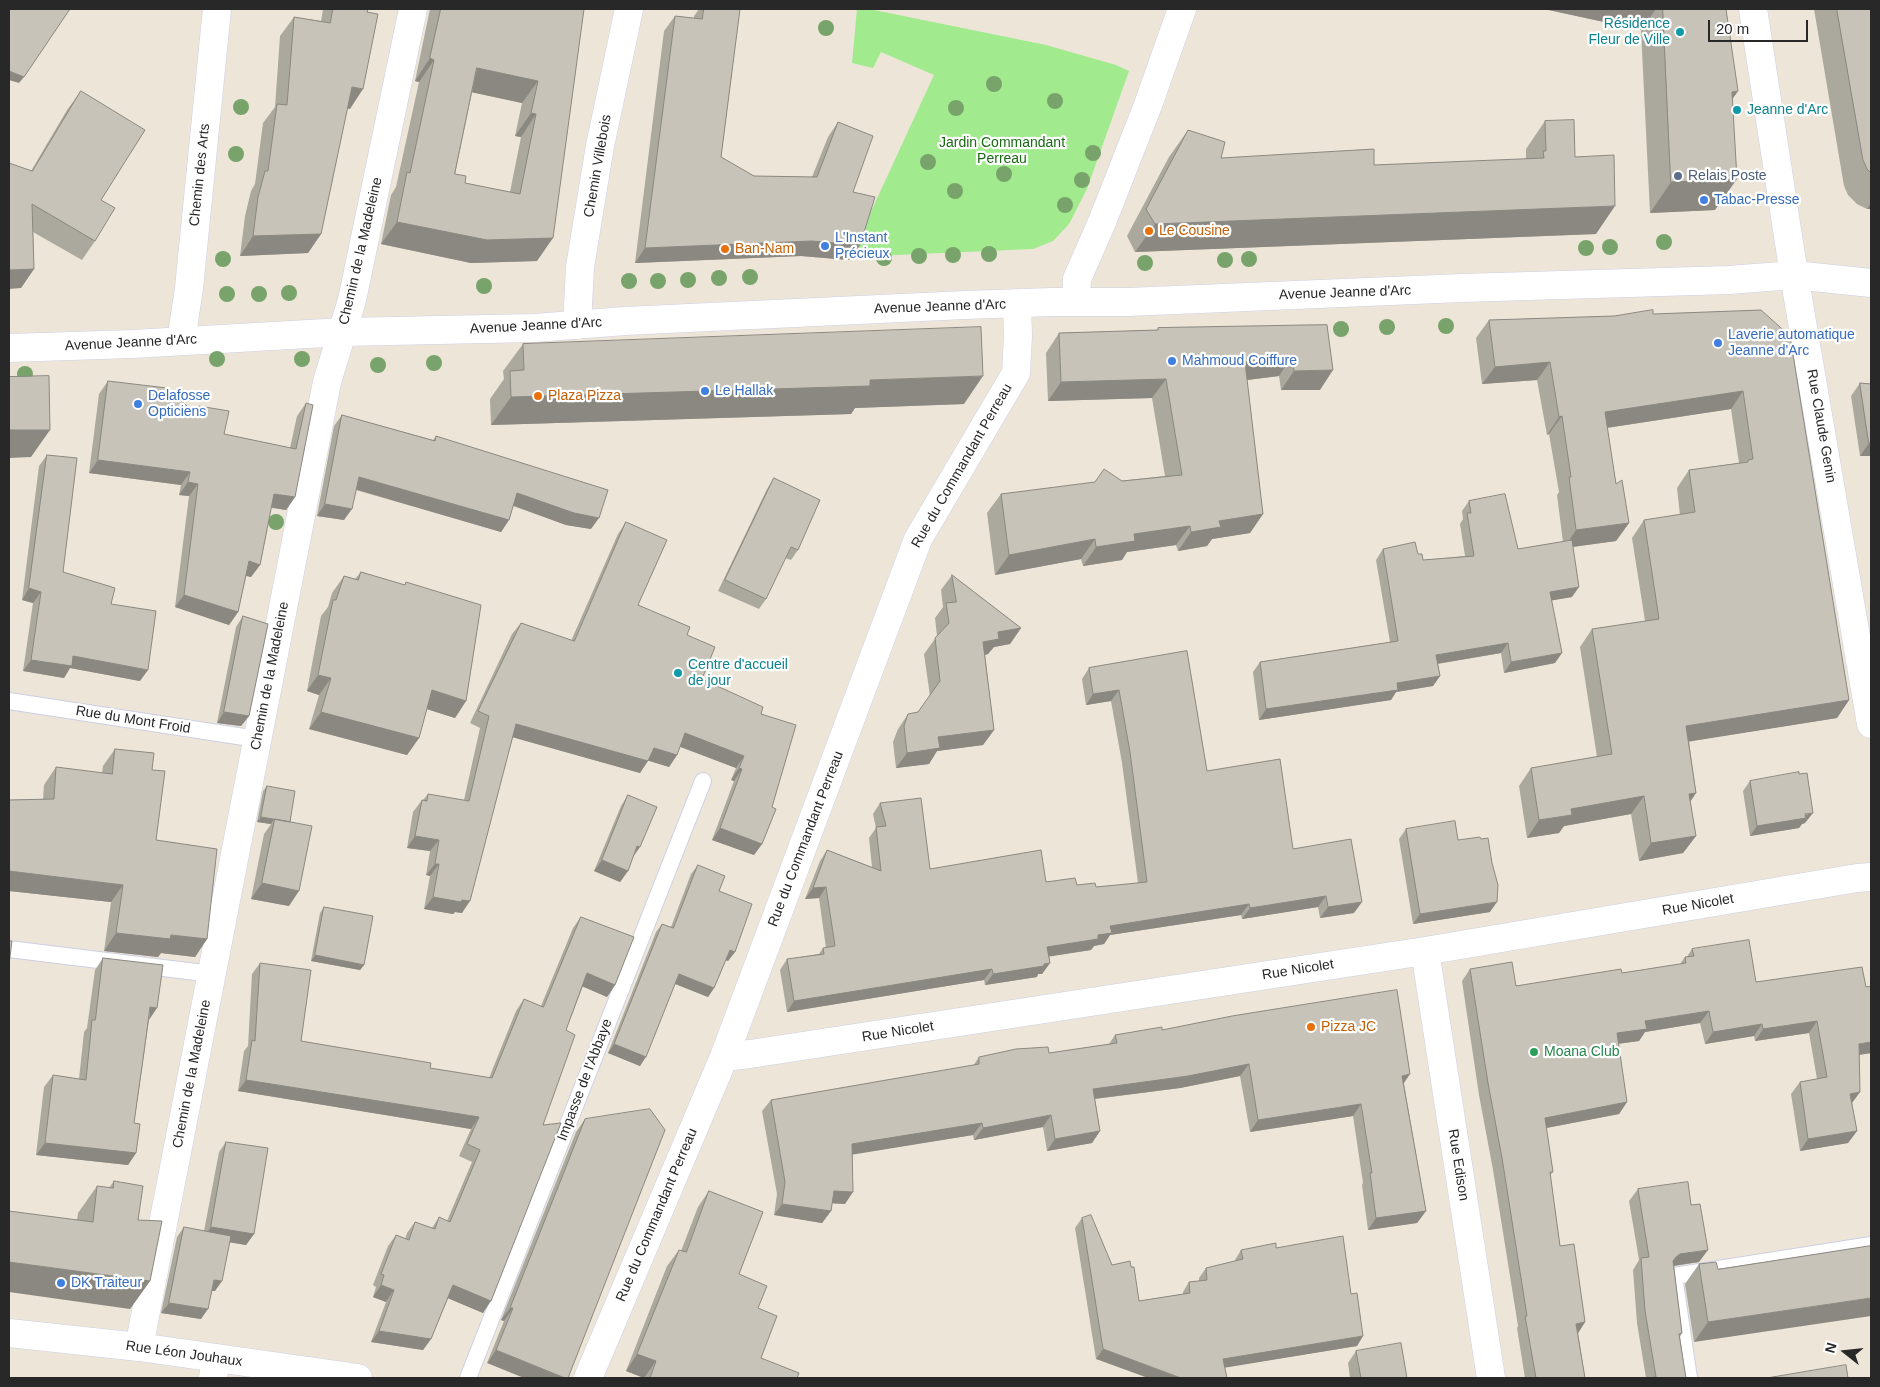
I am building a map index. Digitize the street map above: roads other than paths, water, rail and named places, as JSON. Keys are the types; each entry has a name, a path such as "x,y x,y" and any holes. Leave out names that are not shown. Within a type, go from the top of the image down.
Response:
{"street":[{"name":"Chemin des Arts","path":"181,340 189,288 217,9"},
{"name":"Chemin de la Madeleine","path":"139,1347 327,382 352,300 413,9"},
{"name":"Chemin Villebois","path":"577,324 580,266 600,146 629,9"},
{"path":"1076,302 1077,279 1102,222 1148,105 1182,9"},
{"name":"Rue Claude Genin","path":"1753,9 1794,275 1871,724"},
{"name":"Avenue Jeanne d'Arc","path":"9,348 133,344 343,332 534,328 577,324 917,307 1128,302 1472,287 1729,280 1794,275 1871,283"},
{"name":"Rue du Commandant Perreau","path":"588,1378 724,1057 918,539 1016,373 1017,304"},
{"name":"Rue Nicolet","path":"724,1057 1425,951 1871,877"},
{"name":"Rue Edison","path":"1425,951 1490,1378"},
{"name":"Rue Léon Jouhaux","path":"9,1333 139,1347 214,1368 358,1378"}],"lane":[{"name":"Rue du Mont Froid","path":"9,701 257,739"},
{"name":"Impasse de l'Abbaye","path":"468,1378 703,781"},
{"path":"9,949 212,974"},
{"path":"1689,1378 1674,1276 1871,1245"}],"place":[{"name":"Résidence Fleur de Ville","path":"1680,32"},
{"name":"Jeanne d'Arc","path":"1737,110"},
{"name":"Relais Poste","path":"1678,176"},
{"name":"Tabac-Presse","path":"1704,200"},
{"name":"Le Cousine","path":"1149,231"},
{"name":"L'Instant Précieux","path":"825,246"},
{"name":"Ban-Nam","path":"725,249"},
{"name":"Laverie automatique Jeanne d'Arc","path":"1718,343"},
{"name":"Mahmoud Coiffure","path":"1172,361"},
{"name":"Le Hallak","path":"705,391"},
{"name":"Plaza Pizza","path":"538,396"},
{"name":"Delafosse Opticiens","path":"138,404"},
{"name":"Centre d'accueil de jour","path":"678,673"},
{"name":"Pizza JC","path":"1311,1027"},
{"name":"Moana Club","path":"1534,1052"},
{"name":"DK Traiteur","path":"61,1283"}],"park label":[{"name":"Jardin Commandant Perreau","path":"1002,152"}]}
